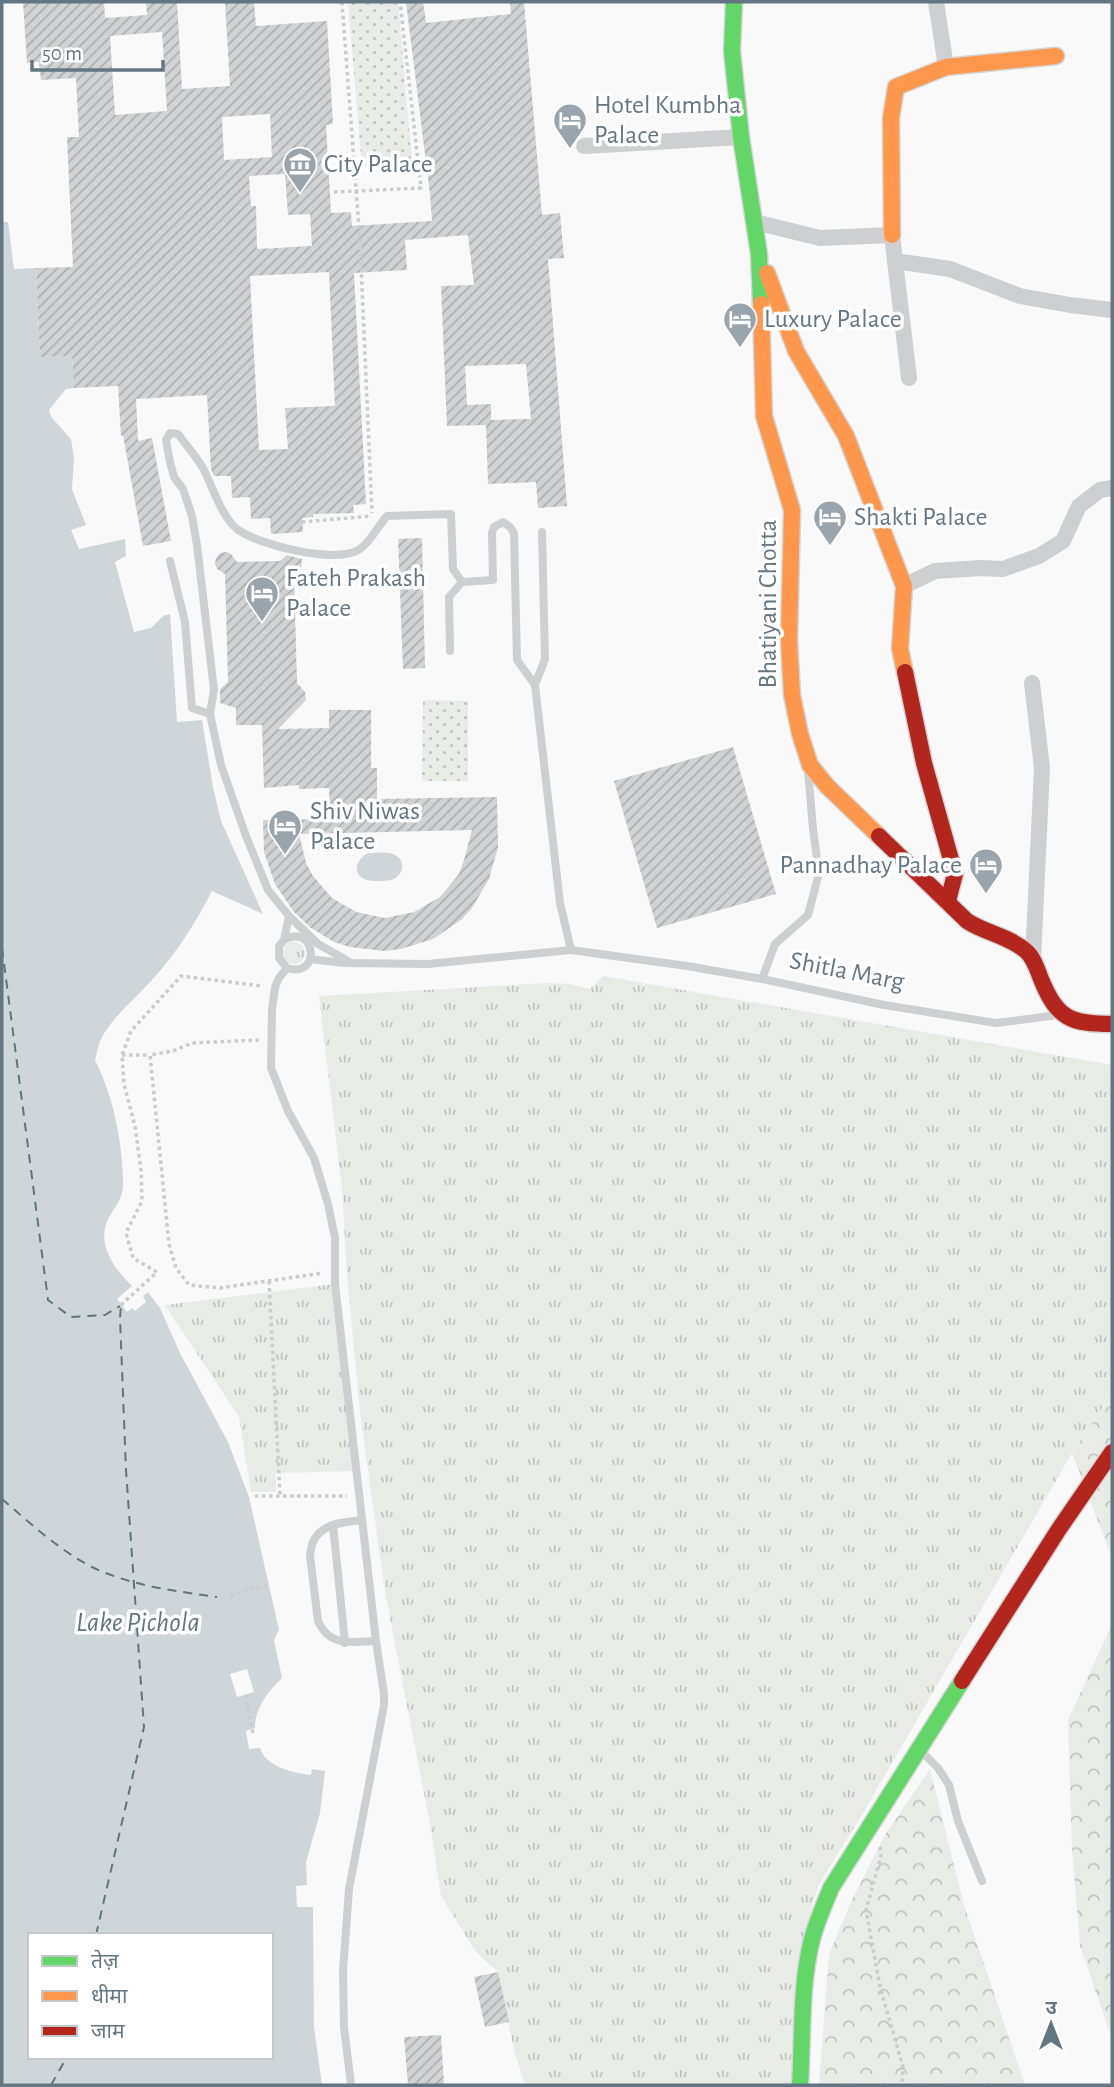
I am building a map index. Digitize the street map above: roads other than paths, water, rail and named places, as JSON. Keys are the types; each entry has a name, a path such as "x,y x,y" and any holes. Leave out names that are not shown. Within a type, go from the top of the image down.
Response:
{"street":[{"name":"Bhatiyani Chotta","path":"734,2 732,51 741,138 760,254 765,416 792,510 789,641 792,695 800,734 810,765 827,786 977,928 1012,942 1033,959"},
{"path":"936,2 946,67"},
{"path":"909,378 892,235 891,118 896,87 946,67 1056,56"},
{"path":"584,146 741,138"},
{"path":"755,222 820,237 892,235"},
{"path":"760,254 796,351 846,436 904,586 900,649 924,763 955,874 948,901"},
{"path":"895,261 950,269 1020,296 1112,310"},
{"path":"904,586 935,570 1003,569 1039,556 1063,541 1079,506 1100,490 1112,488"},
{"path":"1032,683 1042,768 1033,959 1046,994 1060,1015"},
{"name":"Shitla Marg","path":"1060,1015 1072,1021 1112,1024"},
{"path":"800,2085 811,1944 819,1916 841,1871 1112,1452"}],"lane":[{"path":"351,963 318,944 289,916 268,890 246,836 221,765 210,714 214,690 197,545 192,516 183,489 174,477 166,440 170,433 178,433 204,470 218,502 236,528 297,550 332,556 345,554 360,549 387,516 451,514 453,569 462,582"},
{"path":"450,650 449,597 462,582 493,580 492,533 494,527 503,522 514,533 515,541 517,660 535,685"},
{"path":"542,532 545,659 535,685 561,903 571,950"},
{"path":"170,561 188,639 192,708 210,714"},
{"path":"762,979 775,944 808,915 819,873 807,771 810,765"},
{"path":"284,940 294,936 304,939 310,947 310,959 304,967 298,970 287,968 282,964 278,953 289,916"},
{"name":"Shitla Marg","path":"310,959 351,963 428,964 571,950 687,966 884,1005 996,1023 1060,1015"},
{"path":"287,968 275,987 271,1068 288,1111 314,1158 335,1238 335,1284 384,1694 349,1889 343,1971 344,2027 351,2085"},
{"path":"362,1520 333,1525 322,1530 314,1538 310,1556 318,1621 327,1636 345,1643 376,1641"},
{"path":"333,1525 345,1643"},
{"path":"919,1749 939,1769 949,1785 958,1821 982,1881"}],"water":[{"name":"Lake Pichola","path":"2,222 8,222 14,269 36,268 40,357 72,356 74,388 66,389 49,410 52,418 71,439 74,458 72,489 86,525 71,530 79,549 125,539 126,556 115,562 134,632 151,628 163,616 170,614 177,722 202,720 221,821 263,914 212,891 169,960 106,1031 98,1046 95,1060 107,1088 115,1118 123,1180 121,1197 105,1229 106,1247 119,1272 132,1286 143,1286 160,1308 180,1353 228,1442 249,1497 279,1630 274,1640 282,1678 267,1694 260,1707 255,1728 246,1731 249,1749 260,1748 268,1760 289,1771 311,1775 312,1769 325,1771 320,1813 306,1862 307,1885 296,1886 297,1907 313,1907 314,2027 322,2085 2,2085"},
{"path":"368,853 395,855 401,861 401,872 391,880 364,879 358,873 357,865"}],"place":[{"name":"Hotel Kumbha Palace","path":"570,150"},
{"name":"City Palace","path":"300,194"},
{"name":"Luxury Palace","path":"740,349"},
{"name":"Shakti Palace","path":"830,547"},
{"name":"Fateh Prakash Palace","path":"262,623"},
{"name":"Shiv Niwas Palace","path":"285,856"},
{"name":"Pannadhay Palace","path":"986,895"}]}
